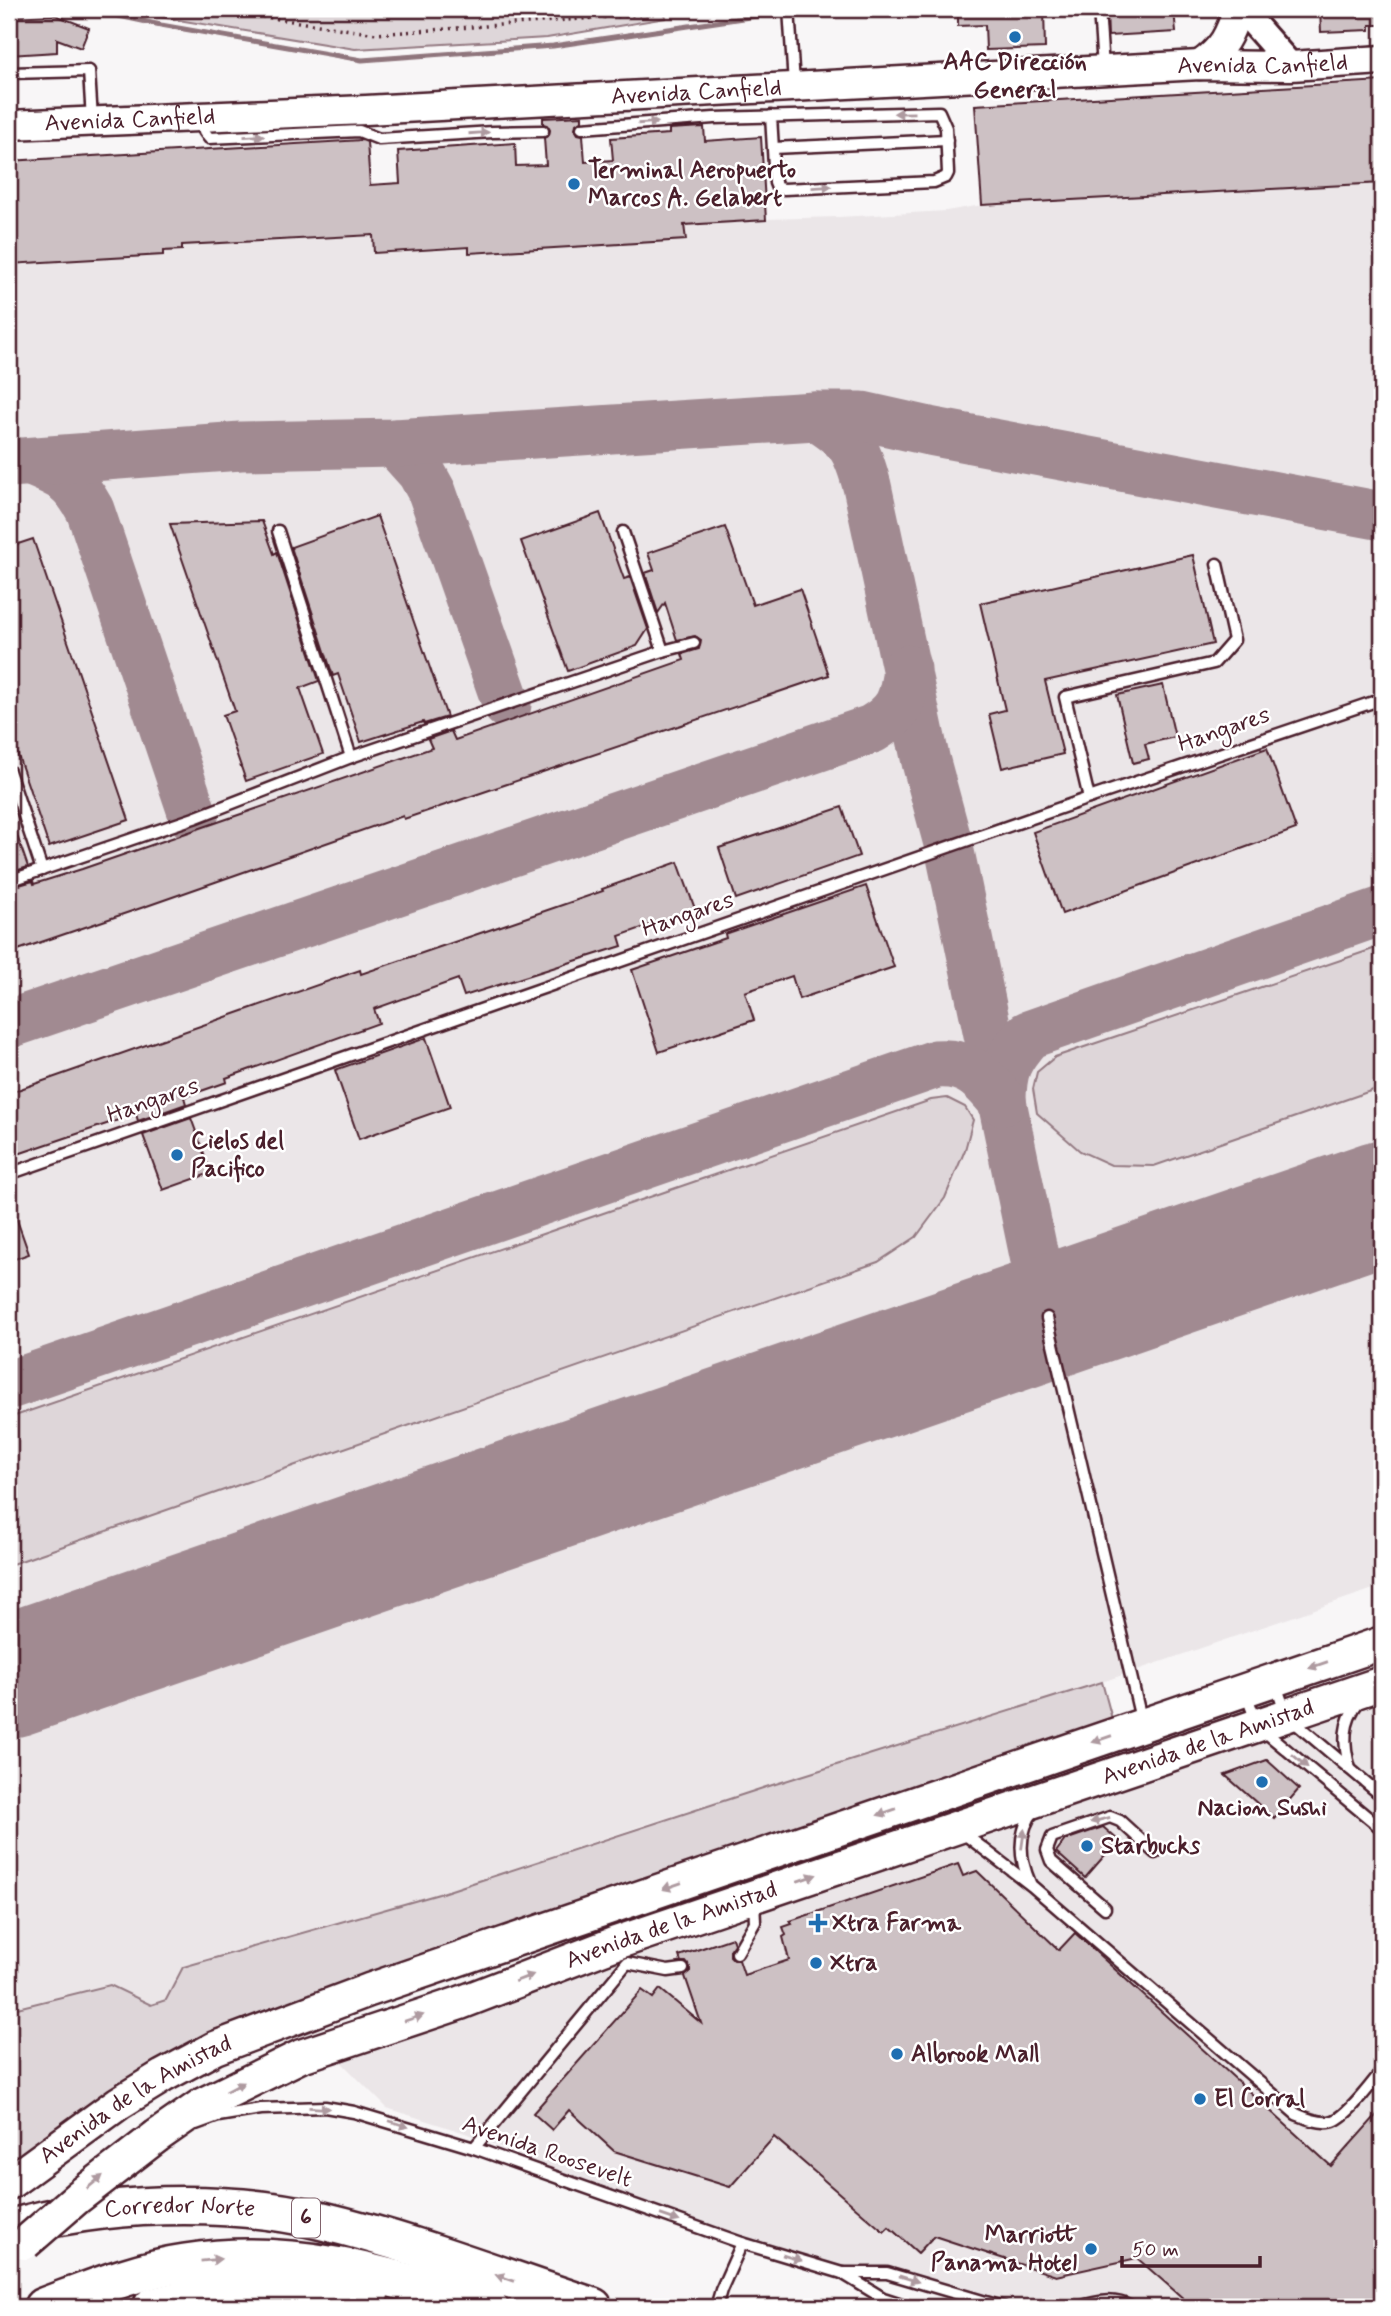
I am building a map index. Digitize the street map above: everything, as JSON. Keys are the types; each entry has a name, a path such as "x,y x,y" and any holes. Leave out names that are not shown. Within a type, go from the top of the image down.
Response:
{"highway":[{"name":"Corredor Norte","path":"9,2229 53,2218 169,2206 239,2208 279,2213 318,2220 427,2252 593,2307"},
{"name":"Corredor Norte","path":"43,2307 99,2285 144,2272 185,2263 223,2259 296,2259 328,2263 382,2274 489,2307"},
{"path":"152,2307 215,2294 287,2288 373,2292 453,2307"}],"main road":[{"path":"1200,65 1217,52 1239,9"},
{"name":"Avenida Canfield","path":"9,125 201,117 363,121 714,105 794,88 1200,65 1291,66 1382,60"},
{"name":"Avenida de la Amistad","path":"9,2183 130,2096 215,2048 369,1990 1382,1643"},
{"name":"Avenida de la Amistad","path":"9,2258 78,2197 203,2104 301,2056 621,1953 754,1896 1377,1685"}],"street":[{"path":"1239,9 1291,66"}],"lane":[{"path":"789,9 794,88"},
{"path":"1099,9 1103,70"},
{"path":"9,73 89,71 92,121"},
{"path":"582,128 714,105 771,116 939,112 946,128 948,173 946,177 934,181 783,189 775,183 771,116"},
{"path":"363,121 379,139 543,131"},
{"path":"773,148 947,140"},
{"path":"278,531 351,757"},
{"path":"623,532 663,651"},
{"path":"1089,797 1065,697 1214,663 1234,640 1217,564"},
{"path":"9,881 194,818 351,757 663,651 694,643"},
{"name":"Hangares","path":"9,1174 1089,797 1382,699"},
{"path":"9,771 41,870"},
{"path":"1047,1318 1143,1725"},
{"path":"1260,1685 1273,1721 1382,1829"},
{"path":"1260,1685 1273,1721 1350,1770 1382,1796"},
{"path":"1350,1770 1345,1750 1349,1715 1377,1685"},
{"path":"1032,1886 1024,1868 1022,1839 1032,1812 1046,1797"},
{"path":"1105,1908 1051,1861 1047,1850 1052,1837 1110,1817 1120,1821 1155,1853"},
{"path":"956,1827 1032,1886 1296,2114 1314,2122 1332,2122 1348,2110 1382,2071"},
{"path":"737,1953 755,1922 754,1896"},
{"path":"474,2148 621,1953 668,1972 683,1969"},
{"name":"Avenida Roosevelt","path":"157,2136 218,2116 261,2109 315,2107 354,2112 474,2148 742,2243 842,2273 883,2298 911,2307"},
{"path":"716,2307 742,2243"},
{"path":"842,2273 887,2273 1003,2307"},
{"path":"1079,2307 1119,2301 1131,2307"}],"path":[{"path":"214,9 376,34 651,14 650,9"}],"shaded area":[{"path":"111,9 664,9 666,18 547,38 355,49"},
{"path":"1382,81 1382,1586 1102,1682 644,1825 439,1894 183,1967 166,2000 151,2005 110,1985 9,2010 9,161 367,140 370,185 399,183 398,151 515,143 516,166 545,165 543,118 582,116 585,162 613,160 611,138 669,134 669,129 704,127 706,141 761,137 766,219 946,211 982,205 975,105 1296,86 1298,98 1316,96 1315,85"},
{"path":"1382,946 1382,1087 1154,1166 1111,1165 1080,1151 1037,1113 1033,1089 1037,1072 1055,1057"},
{"path":"947,1098 965,1107 973,1120 965,1150 945,1198 916,1237 878,1262 9,1565 9,1418 931,1100"},
{"path":"1102,1682 1112,1719 70,2120 9,2163 9,2010 110,1985 151,2005 166,2000 183,1967 439,1894 766,1787"},
{"name":"Albrook Mall","path":"1382,1683 1382,2307 1003,2307 887,2273 842,2273 742,2243 465,2133 387,2108 335,2056 941,1849"}],"building":[{"name":"AAC Dirección General","path":"958,9 1044,9 1045,48 986,50 985,25 958,26"},
{"path":"1174,9 1176,32 1108,36 1107,11"},
{"path":"1320,9 1382,9 1382,25 1370,25 1370,30 1321,32"},
{"path":"55,15 89,28 81,48 57,39 57,52 9,55 9,17"},
{"path":"1382,81 1382,183 982,205 975,105"},
{"path":"582,116 582,121 576,124 575,129 578,134 583,135 585,162 613,160 611,138 669,134 669,129 704,127 705,141 761,137 766,220 684,225 686,240 469,253 469,247 374,253 373,235 182,245 182,250 163,251 163,255 9,264 9,161 362,140 367,142 370,185 400,183 398,151 515,143 516,166 546,165 544,138 549,135 550,130 543,124 543,118"},
{"path":"600,513 624,579 630,577 648,629 637,646 568,671 521,541"},
{"path":"377,516 447,717 361,742 338,674 333,676 291,547"},
{"path":"262,521 274,554 277,552 319,681 300,688 323,754 246,781 223,715 235,711 170,524"},
{"path":"725,527 753,605 800,589 829,675 404,819 403,816 9,953 9,888 33,881 34,884 82,869 432,748 428,739 451,731 455,740 684,660 682,654 699,649 701,640 695,636 677,640 665,603 658,613 645,573 654,570 648,553"},
{"path":"33,539 129,820 49,847 9,729 9,547"},
{"path":"1193,555 1213,644 1045,681 1063,754 1002,768 989,714 1005,710 980,603"},
{"path":"1163,685 1175,737 1145,744 1149,759 1133,763 1117,695"},
{"path":"1267,748 1296,829 1062,914 1033,832"},
{"path":"842,807 859,856 736,899 719,848"},
{"path":"11,818 28,867 9,873 9,819"},
{"path":"678,862 695,909 619,936 622,946 464,996 458,979 374,1009 379,1023 226,1078 227,1082 184,1097 186,1104 138,1121 136,1114 9,1157 9,1093 360,970 361,974 603,891 602,889"},
{"path":"866,886 894,967 799,999 792,976 745,992 754,1020 659,1052 632,970 726,938 725,934"},
{"path":"426,1038 450,1107 359,1139 335,1070"},
{"name":"Cielos del Pacifico","path":"191,1118 211,1173 163,1190 143,1135"},
{"path":"11,1203 29,1254 9,1261 9,1204"},
{"name":"Nacion Sushi","path":"1267,1760 1299,1789 1274,1818 1225,1775"},
{"name":"Starbucks","path":"1103,1827 1118,1840 1085,1878 1056,1852 1065,1840"},
{"name":"Albrook Mall","path":"958,1864 963,1876 977,1871 1059,1950 1075,1933 1331,2166 1382,2109 1382,2307 1193,2307 1137,2258 1056,2276 934,2236 918,2253 889,2227 884,2232 774,2137 730,2187 614,2151 569,2110 552,2130 533,2113 642,1990 653,1998 660,1989 701,2023 685,1976 690,1972 690,1967 686,1962 681,1962 679,1956 732,1938 734,1944 730,1956 739,1960 744,1975 789,1960 783,1927 792,1924 790,1921"}],"waterway":[{"path":"86,9 161,25 362,60 553,46 805,9"}],"taxiway":[{"path":"815,416 850,444 867,486 926,762 949,847 1047,1318"},
{"path":"9,463 241,446 395,443 815,416 862,416 1382,516"},
{"path":"395,443 421,472 432,492 507,705"},
{"path":"31,462 66,479 78,491 90,510 194,818"},
{"path":"9,1024 872,729 889,717 898,705 902,698 907,669"},
{"path":"1002,1101 1007,1065 1028,1035 1382,911"},
{"path":"9,1385 936,1064 966,1068 988,1085 1002,1101"}],"runway":[{"path":"9,1676 1382,1202"}],"place":[{"name":"AAC Dirección General","path":"1015,37"},
{"name":"Terminal Aeropuerto Marcos A. Gelabert","path":"574,184"},
{"name":"Cielos del Pacifico","path":"177,1155"},
{"name":"Nacion Sushi","path":"1262,1782"},
{"name":"Starbucks","path":"1087,1846"},
{"name":"Xtra Farma","path":"818,1923"},
{"name":"Xtra","path":"816,1963"},
{"name":"Albrook Mall","path":"897,2054"},
{"name":"El Corral","path":"1200,2099"},
{"name":"Marriott Panama Hotel","path":"1091,2249"}]}
